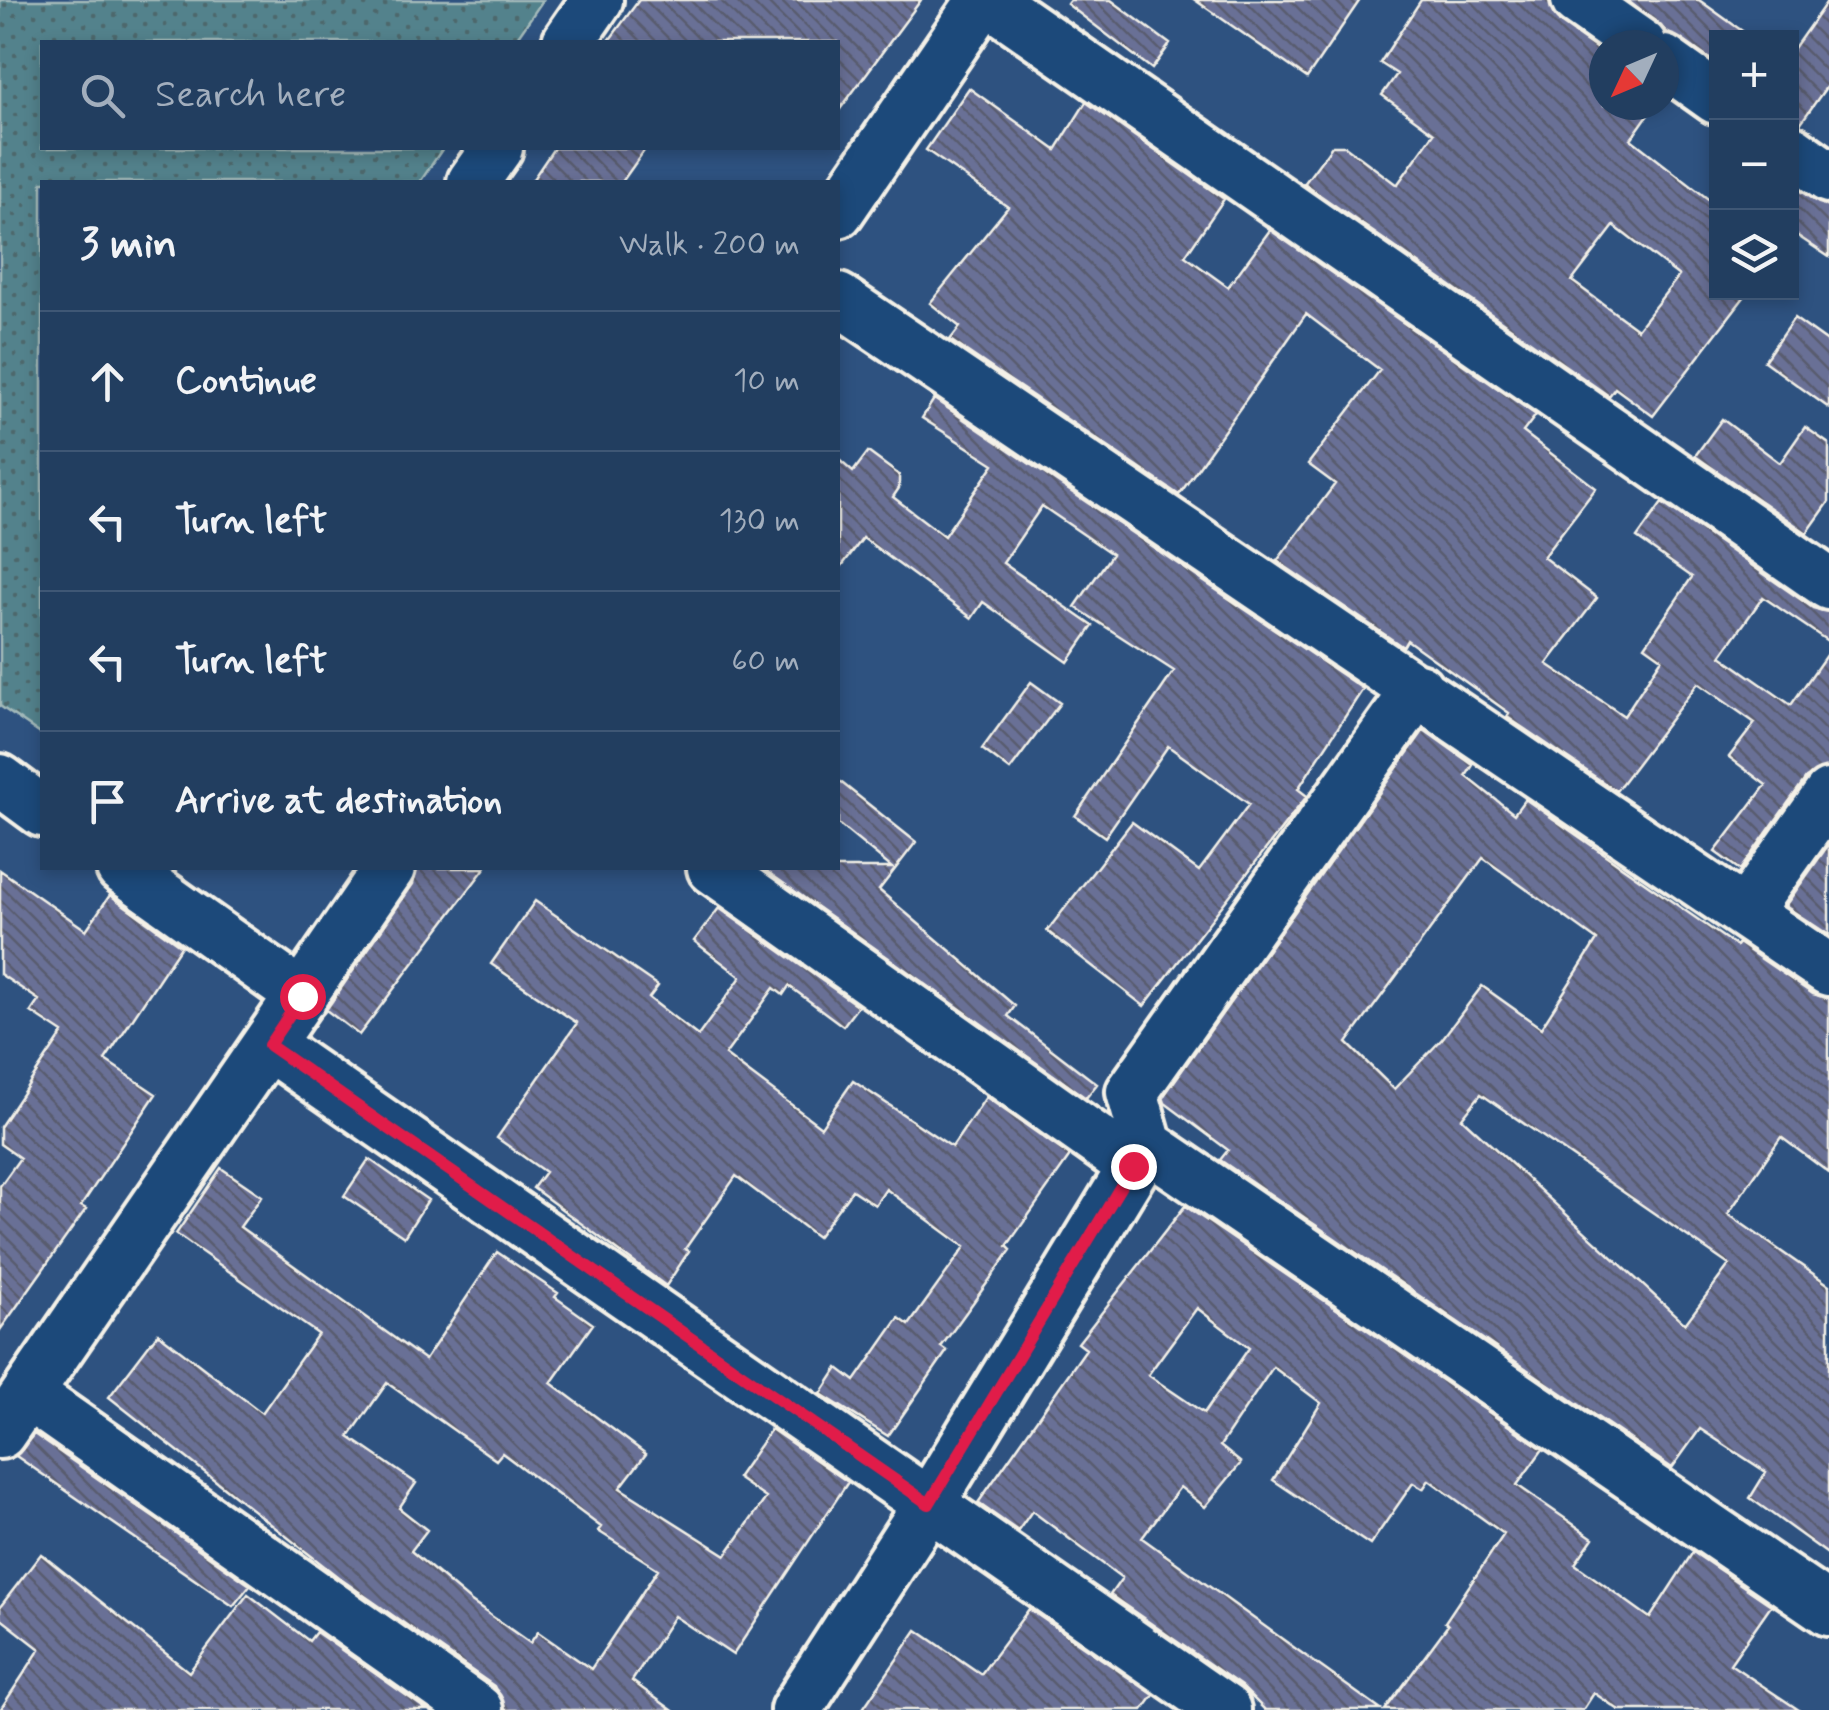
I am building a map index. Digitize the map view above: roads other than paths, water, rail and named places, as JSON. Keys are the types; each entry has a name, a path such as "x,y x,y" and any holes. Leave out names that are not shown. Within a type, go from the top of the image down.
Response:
{"street":[{"path":"569,40 597,0"},
{"path":"840,209 986,0 1829,584"},
{"path":"1577,0 1620,30"},
{"path":"1679,72 1709,93"},
{"path":"474,180 496,150"},
{"path":"1799,156 1829,177"},
{"path":"840,300 1829,970"},
{"path":"796,1710 929,1504 1140,1156 1132,1092 1418,689"},
{"path":"0,780 40,810"},
{"path":"1746,911 1829,794"},
{"path":"125,870 302,996"},
{"path":"388,870 14,1413 476,1710"},
{"path":"716,870 1140,1156 1829,1610"},
{"path":"269,1045 1226,1710"}]}
